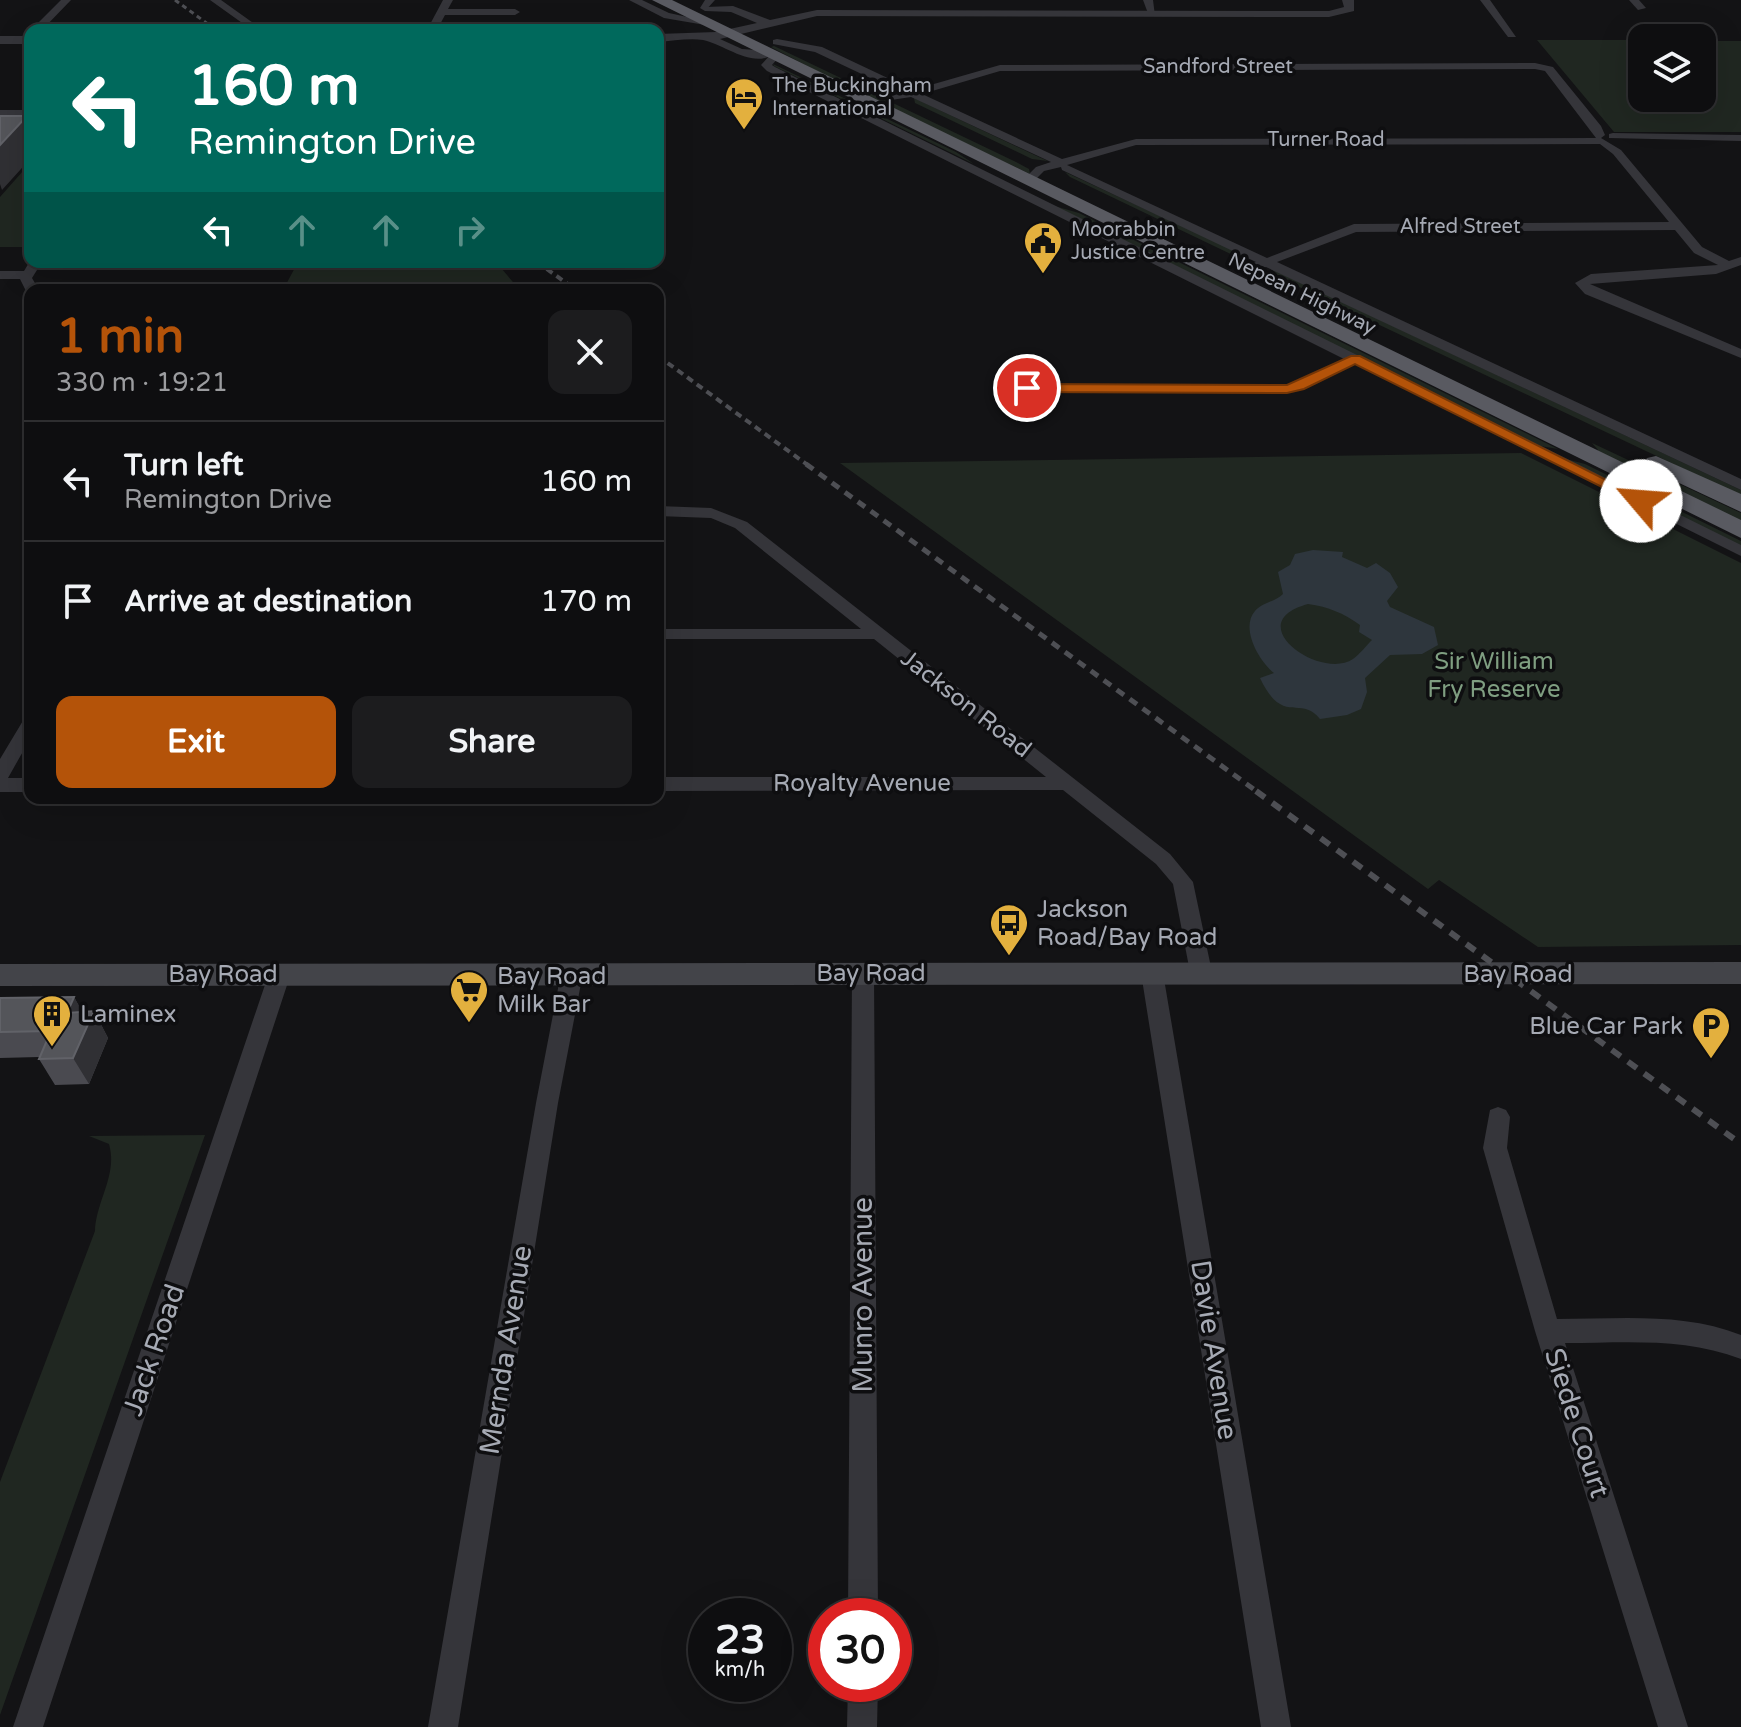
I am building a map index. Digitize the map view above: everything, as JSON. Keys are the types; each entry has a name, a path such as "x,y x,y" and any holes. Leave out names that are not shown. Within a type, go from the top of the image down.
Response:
{"highway":[{"name":"Nepean Highway","path":"660,0 726,33 768,44 903,96 1258,265 1598,436 1741,504"},
{"name":"Nepean Highway","path":"690,0 705,20 747,28 768,44 978,164 1054,169"},
{"name":"Nepean Highway","path":"1054,169 1070,202 1566,454 1741,530"},
{"path":"1566,454 1598,436"}],"main road":[{"name":"Bay Road","path":"0,975 1741,973"}],"street":[{"path":"42,24 66,0"},
{"path":"215,0 249,24"},
{"path":"435,24 448,0"},
{"path":"634,0 667,16 705,20 740,52 768,44 784,19 817,13 1329,14 1350,9 1348,0"},
{"path":"1148,0 1152,14"},
{"path":"1485,0 1512,35"},
{"path":"664,36 733,9 768,44"},
{"path":"442,12 515,12"},
{"path":"726,33 747,28"},
{"path":"0,40 24,39"},
{"name":"Sandford Street","path":"903,96 1000,68 1545,67 1606,139"},
{"path":"0,113 24,113"},
{"name":"Turner Road","path":"1054,169 1121,144 1145,141 1741,138"},
{"path":"1606,139 1705,256 1735,264"},
{"path":"978,164 1035,200 1355,359 1566,454 1741,551"},
{"name":"Nepean Highway","path":"1035,200 1070,202"},
{"name":"Alfred Street","path":"1258,265 1354,228 1679,226"},
{"path":"1735,264 1706,271 1594,284 1741,354"},
{"path":"1258,265 1741,485"},
{"path":"27,284 26,275 31,268"},
{"path":"0,275 26,275"},
{"path":"1027,388 1287,389 1300,386 1355,359"},
{"name":"Jackson Road","path":"664,511 707,512 732,519 1163,859 1178,875 1186,894 1201,972"},
{"path":"664,634 878,634"},
{"path":"0,776 24,734"},
{"name":"Royalty Avenue","path":"664,784 1066,783"},
{"path":"0,785 24,785"},
{"name":"Jack Road","path":"28,1727 280,973"},
{"name":"Mernda Avenue","path":"443,1727 547,1103 572,973"},
{"name":"Munro Avenue","path":"863,973 863,1598"},
{"name":"Davie Avenue","path":"1152,973 1276,1727"},
{"name":"Siede Court","path":"1498,1117 1495,1148 1548,1331 1673,1727"},
{"path":"1548,1331 1692,1333 1721,1337 1741,1347"},
{"path":"862,1727 863,1702"}],"green space":[{"path":"1537,40 1628,40 1628,112 1716,112 1716,41 1741,41 1741,132 1614,132"},
{"path":"771,47 1016,162 1029,169 1030,174 853,90"},
{"path":"774,66 956,152 974,164"},
{"path":"914,98 1048,161 1032,159 915,103"},
{"path":"24,170 24,247 0,247 0,197"},
{"path":"1065,172 1249,257 1251,259 1239,258"},
{"path":"1044,203 1079,213 1558,449 1540,446"},
{"path":"295,268 501,268 515,284 286,284"},
{"path":"1272,269 1741,490 1741,496 1278,277"},
{"path":"1592,443 1741,513 1741,522 1597,453"},
{"name":"Sir William Fry Reserve","path":"1521,453 1741,563 1741,945 1538,947 1439,880 1428,889 840,463"},
{"path":"1562,458 1585,464 1741,541 1741,547"},
{"path":"205,1135 0,1715 0,1482 95,1231 109,1177 109,1144 89,1136"}],"shaded area":[{"path":"1313,550 1343,552 1342,557 1367,568 1376,563 1390,573 1398,587 1387,601 1390,607 1434,627 1438,645 1422,654 1390,655 1365,678 1367,692 1361,709 1347,715 1320,719 1306,709 1276,702 1260,678 1274,673 1253,644 1251,618 1255,611 1283,594 1278,572 1290,565 1295,554","holes":["1308,604 1354,621 1360,625 1359,632 1372,640 1353,659 1339,664 1306,656 1283,636 1281,624 1289,613"]}],"building":[{"path":"0,116 24,116 24,119 0,145"},
{"path":"74,997 67,1013 94,1011 73,1058 39,1059 51,1031 0,1032 0,998"}],"railway":[{"path":"175,0 208,24"},
{"path":"545,268 568,284"},
{"path":"664,360 809,466"},
{"path":"806,464 1259,793"},
{"path":"1256,791 1741,1144"}],"place":[{"name":"The Buckingham International","path":"744,131"},
{"name":"Moorabbin Justice Centre","path":"1043,275"},
{"name":"Jackson Road/Bay Road","path":"1009,957"},
{"name":"Bay Road Milk Bar","path":"469,1024"},
{"name":"Laminex","path":"52,1048"},
{"name":"Blue Car Park","path":"1711,1060"}],"route":[{"path":"1027,388 1287,389 1300,386 1355,359 1641,501"}]}
